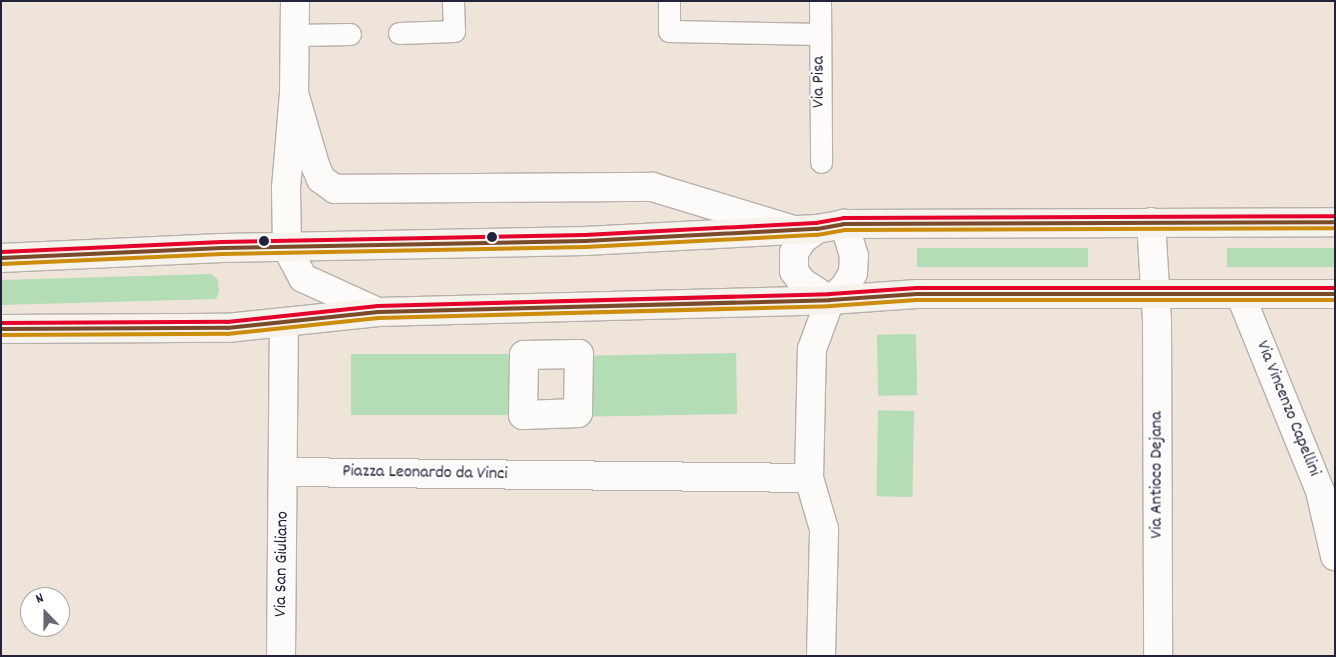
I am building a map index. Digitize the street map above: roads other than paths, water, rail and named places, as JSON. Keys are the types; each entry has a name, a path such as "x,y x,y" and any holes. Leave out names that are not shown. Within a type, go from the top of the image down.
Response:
{"main road":[{"path":"1,258 222,248 585,241 804,229 844,224 1335,222"},
{"path":"1,329 201,329 284,323 378,312 830,300 917,294 1335,294"}],"street":[{"path":"295,1 294,93 287,165 287,248 303,278 378,312"},
{"path":"294,93 315,165 321,179 334,190 652,187 804,229 802,240 794,253 794,271 802,282 830,300"},
{"name":"Via Antioco Dejana","path":"1151,222 1155,294 1158,656"},
{"path":"822,656 824,529 809,478 812,349 830,300 844,288 852,273 854,256 844,224"},
{"name":"Via Vincenzo Capellini","path":"1240,294 1320,491 1335,556"},
{"path":"284,323 284,472"},
{"name":"Piazza Leonardo da Vinci","path":"284,472 809,478"},
{"name":"Via San Giuliano","path":"281,656 284,472"}],"lane":[{"path":"399,33 454,31 453,1"},
{"path":"669,1 669,30 820,34"},
{"name":"Via Pisa","path":"820,1 820,162"},
{"path":"294,35 350,34"}]}
